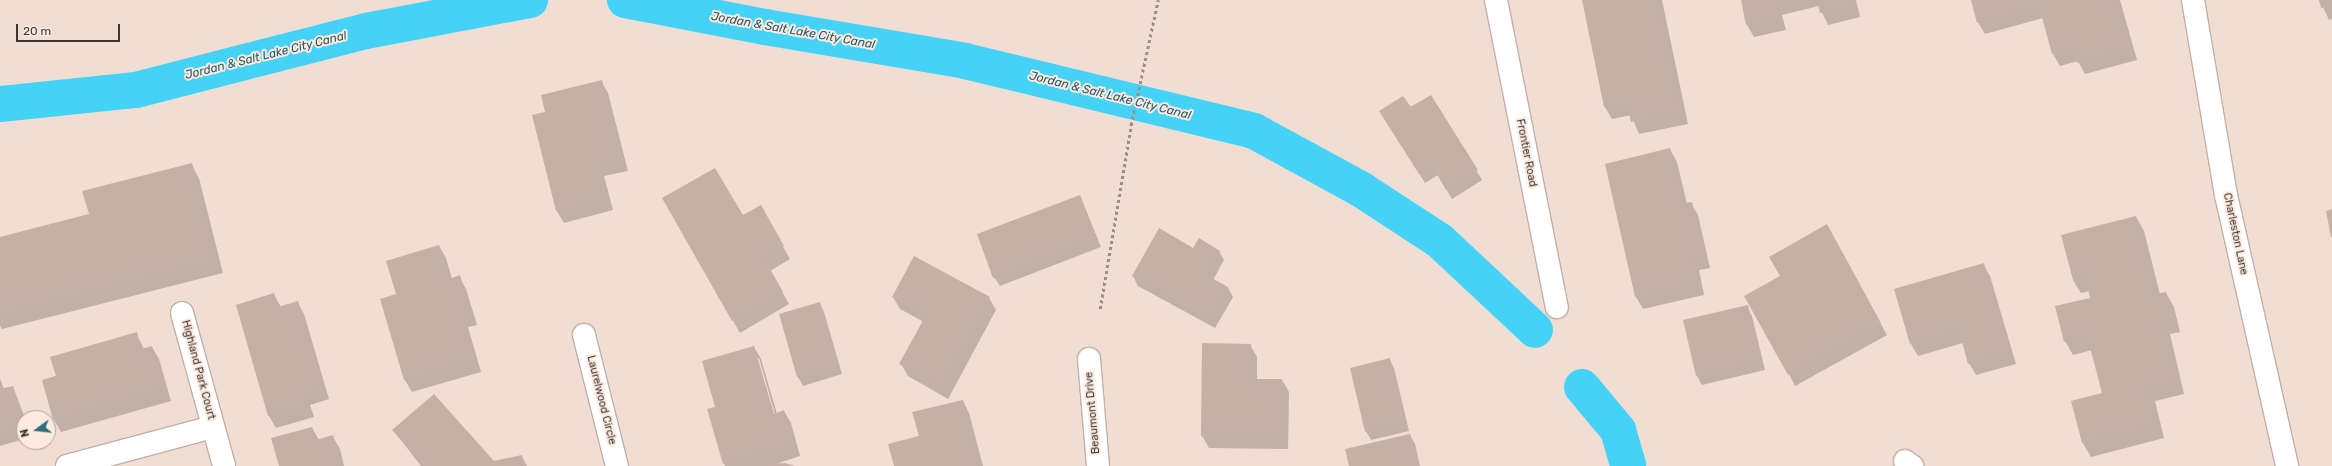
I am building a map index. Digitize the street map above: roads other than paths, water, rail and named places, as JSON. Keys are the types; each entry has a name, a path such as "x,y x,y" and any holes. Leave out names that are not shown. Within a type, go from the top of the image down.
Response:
{"street":[{"name":"Frontier Road","path":"1496,0 1557,307"},
{"name":"Charleston Lane","path":"2193,0 2226,195 2286,466"},
{"name":"Highland Park Court","path":"182,313 224,466"},
{"name":"Laurelwood Circle","path":"584,335 617,466"},
{"name":"Beaumont Drive","path":"1088,359 1098,466"},
{"name":"Highland Park Court","path":"67,466 213,427"}],"waterway":[{"name":"Jordan & Salt Lake City Canal","path":"0,104 136,90 366,31 530,0"},
{"name":"Jordan & Salt Lake City Canal","path":"625,0 765,27 965,61 1254,131 1362,190 1440,241 1535,330"},
{"name":"Jordan & Salt Lake City Canal","path":"1582,387 1618,430 1628,466"}]}
